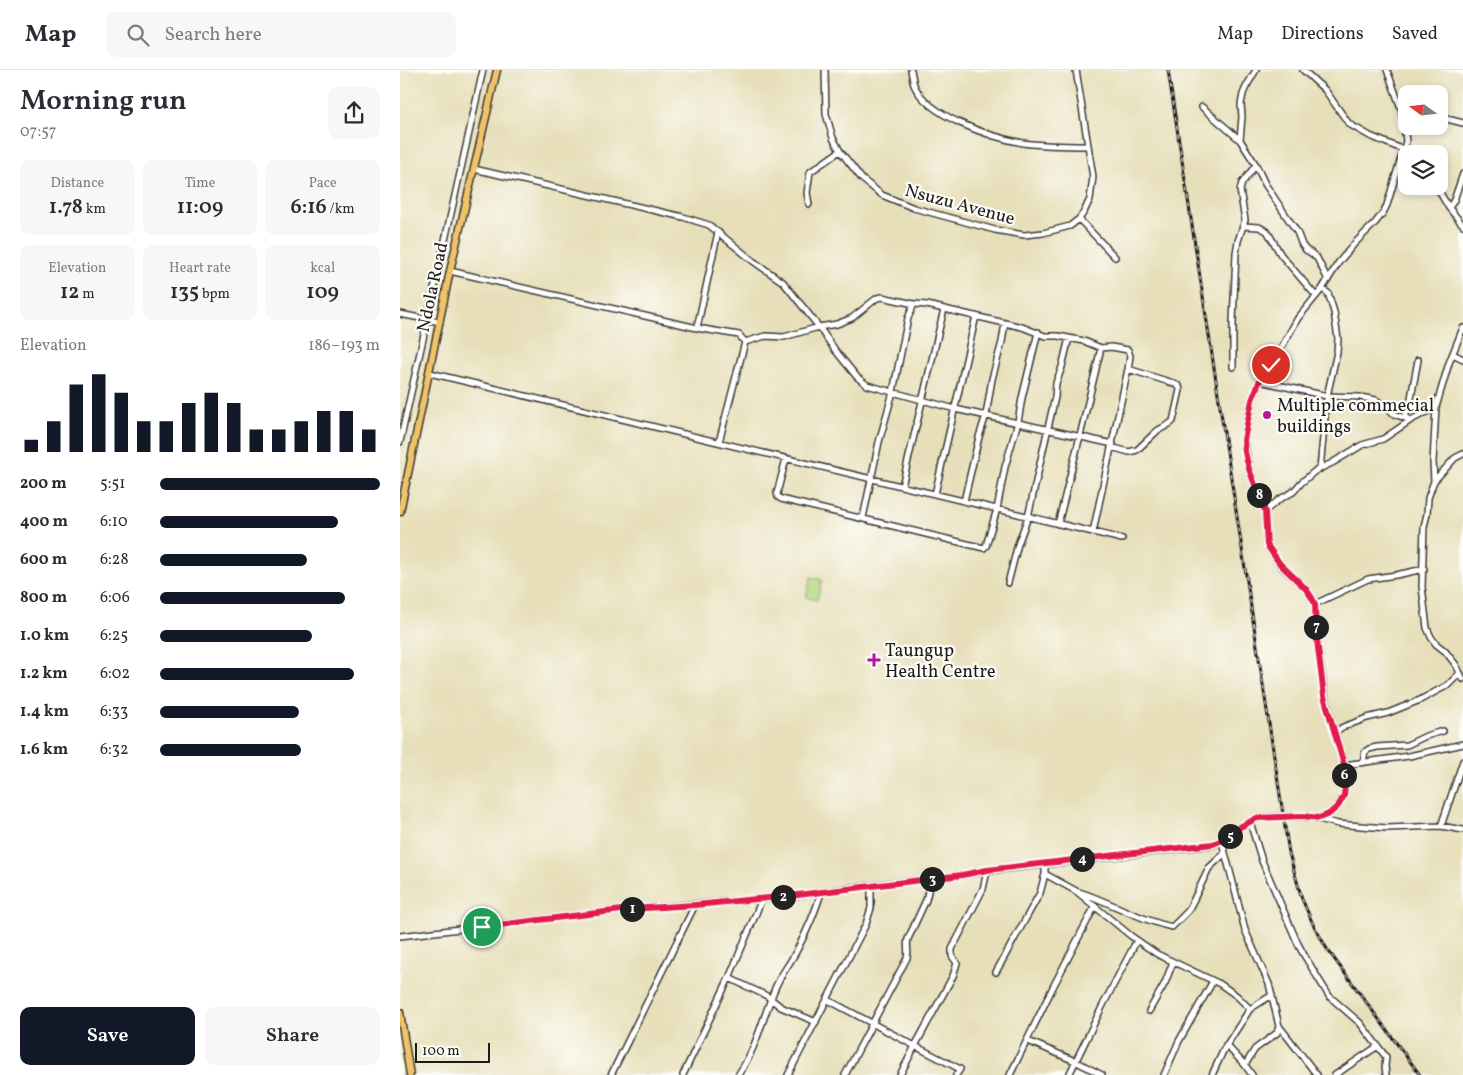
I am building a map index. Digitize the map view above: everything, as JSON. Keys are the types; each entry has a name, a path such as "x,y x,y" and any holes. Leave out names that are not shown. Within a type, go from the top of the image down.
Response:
{"main road":[{"name":"Ndola Road","path":"400,512 450,271 497,70"},
{"path":"400,1012 410,1075"}],"street":[{"path":"400,442 483,70"},
{"name":"Nsuzu Avenue","path":"825,70 826,114 833,138 840,151 862,179 882,195 914,208 1024,236 1070,226 1079,219"},
{"path":"911,70 914,85 922,97 937,110 953,120 988,134 1022,143 1088,146"},
{"path":"1076,70 1094,177 1090,199 1079,219 1115,257"},
{"path":"1240,140 1243,94 1256,70"},
{"path":"1303,70 1325,90 1354,128 1398,148"},
{"path":"1388,70 1398,96"},
{"path":"1202,107 1240,140 1256,165 1265,184 1297,232 1302,245 1317,258 1328,280"},
{"path":"1448,119 1463,123"},
{"path":"808,204 807,193 810,172 840,151"},
{"path":"1233,367 1235,264 1238,241 1245,214 1240,190 1242,184 1256,165"},
{"path":"474,169 709,225 753,261 783,282 820,326 834,350 862,382 867,385 955,409 1080,436 1129,452 1137,450 1157,431 1173,421 1180,390 1179,386 1128,369"},
{"path":"1319,818 1329,814 1338,806 1344,796 1345,783 1344,765 1324,696 1316,632 1315,604 1306,589 1270,552 1266,538 1265,511 1249,469 1244,440 1252,400 1260,380 1275,359 1298,318 1322,289 1339,262 1384,213 1398,169"},
{"path":"1449,208 1454,200 1463,174"},
{"path":"1441,195 1463,225"},
{"path":"1243,226 1259,227 1267,231 1282,255 1316,296"},
{"path":"697,328 718,232"},
{"path":"450,271 697,328 740,335 745,342"},
{"path":"1320,469 1327,396 1338,339 1332,306 1328,294 1322,289"},
{"path":"745,342 765,336 784,337 820,326 837,324 852,318 877,298 882,297 976,316 1038,332 1046,336 1058,336 1084,341 1101,348 1111,347 1128,350 1130,356 1128,369 1093,532"},
{"path":"863,518 879,442 893,392 908,318 914,304"},
{"path":"902,486 944,309"},
{"path":"400,314 440,322"},
{"path":"935,494 976,316"},
{"path":"964,501 986,415 992,379 1002,342 1004,323"},
{"path":"1463,328 1436,407 1433,462 1434,481 1428,498 1424,526 1422,587 1427,628 1436,644 1445,651 1463,679"},
{"path":"786,459 777,493 781,499 984,548 988,544 997,509 1005,467 1018,422 1038,332"},
{"path":"1008,583 1018,544 1028,517 1055,397 1056,383 1069,338"},
{"path":"719,442 745,342"},
{"path":"1058,524 1101,348"},
{"path":"1453,354 1463,358"},
{"path":"1405,418 1418,360"},
{"path":"430,373 1122,539"},
{"path":"1260,380 1327,396 1360,397 1376,400 1394,414 1411,420"},
{"path":"1265,511 1280,498 1293,492 1301,483 1320,469 1362,445 1383,439 1411,420 1436,407"},
{"path":"1434,481 1455,458 1463,454"},
{"path":"1315,604 1368,579 1424,569"},
{"path":"1335,732 1343,727 1388,713 1420,700 1448,685 1460,673"},
{"path":"1363,762 1365,752 1369,749 1392,745 1408,745 1426,736 1443,732"},
{"path":"1344,765 1409,756 1463,744"},
{"path":"1441,826 1463,761"},
{"path":"1455,781 1463,783"},
{"path":"400,936 630,909 821,893 962,875 987,870 1213,844 1222,842 1240,827 1257,818 1302,816 1319,818 1338,824 1361,826 1387,828 1441,826 1463,830"},
{"path":"1250,822 1262,861 1304,955 1329,996 1360,1023 1386,1057 1386,1075"},
{"path":"1222,842 1245,930 1265,973 1279,1026 1317,1075"},
{"path":"1045,874 1133,915 1172,927 1188,910 1209,868 1225,853"},
{"path":"996,972 1040,893 1045,874 1045,864"},
{"path":"900,1075 953,976 957,963 952,956 952,949 981,894 987,870"},
{"path":"845,1075 907,958 908,938 926,900 932,879"},
{"path":"788,1075 866,924 871,908 871,886"},
{"path":"1076,890 1157,954 1229,990 1250,1009"},
{"path":"738,1075 761,1031 780,978 797,951 814,916 821,893"},
{"path":"683,1075 729,978 762,898"},
{"path":"611,1075 695,905"},
{"path":"1010,1075 1095,906"},
{"path":"1070,1075 1137,940"},
{"path":"1150,1011 1173,962"},
{"path":"729,978 757,991 781,1007 816,1022"},
{"path":"1164,1075 1179,1041 1213,981"},
{"path":"1212,1075 1226,1045 1250,1009 1272,995"},
{"path":"828,1000 960,1069 956,1075"},
{"path":"1245,1065 1255,1049 1277,1033 1279,1026"},
{"path":"1028,1041 1076,1061 1102,1075"},
{"path":"1226,1045 1252,1075"},
{"path":"1335,1075 1378,1046"}],"green space":[{"path":"811,577 822,580 817,600 806,597"}],"railway":[{"path":"1168,70 1289,853 1302,899 1327,949 1420,1075"}],"place":[{"name":"Multiple commecial buildings","path":"1267,415"},
{"name":"Taungup Health Centre","path":"874,660"}],"route":[{"path":"482,927 630,909 821,893 847,888 962,875 987,870 1213,844 1222,842 1240,827 1257,818 1283,816 1319,818 1329,814 1338,806 1344,796 1344,765 1324,696 1316,632 1315,604 1306,589 1289,574 1270,552 1266,538 1265,511 1249,469 1245,452 1246,424 1252,400 1260,380 1271,365"}]}
